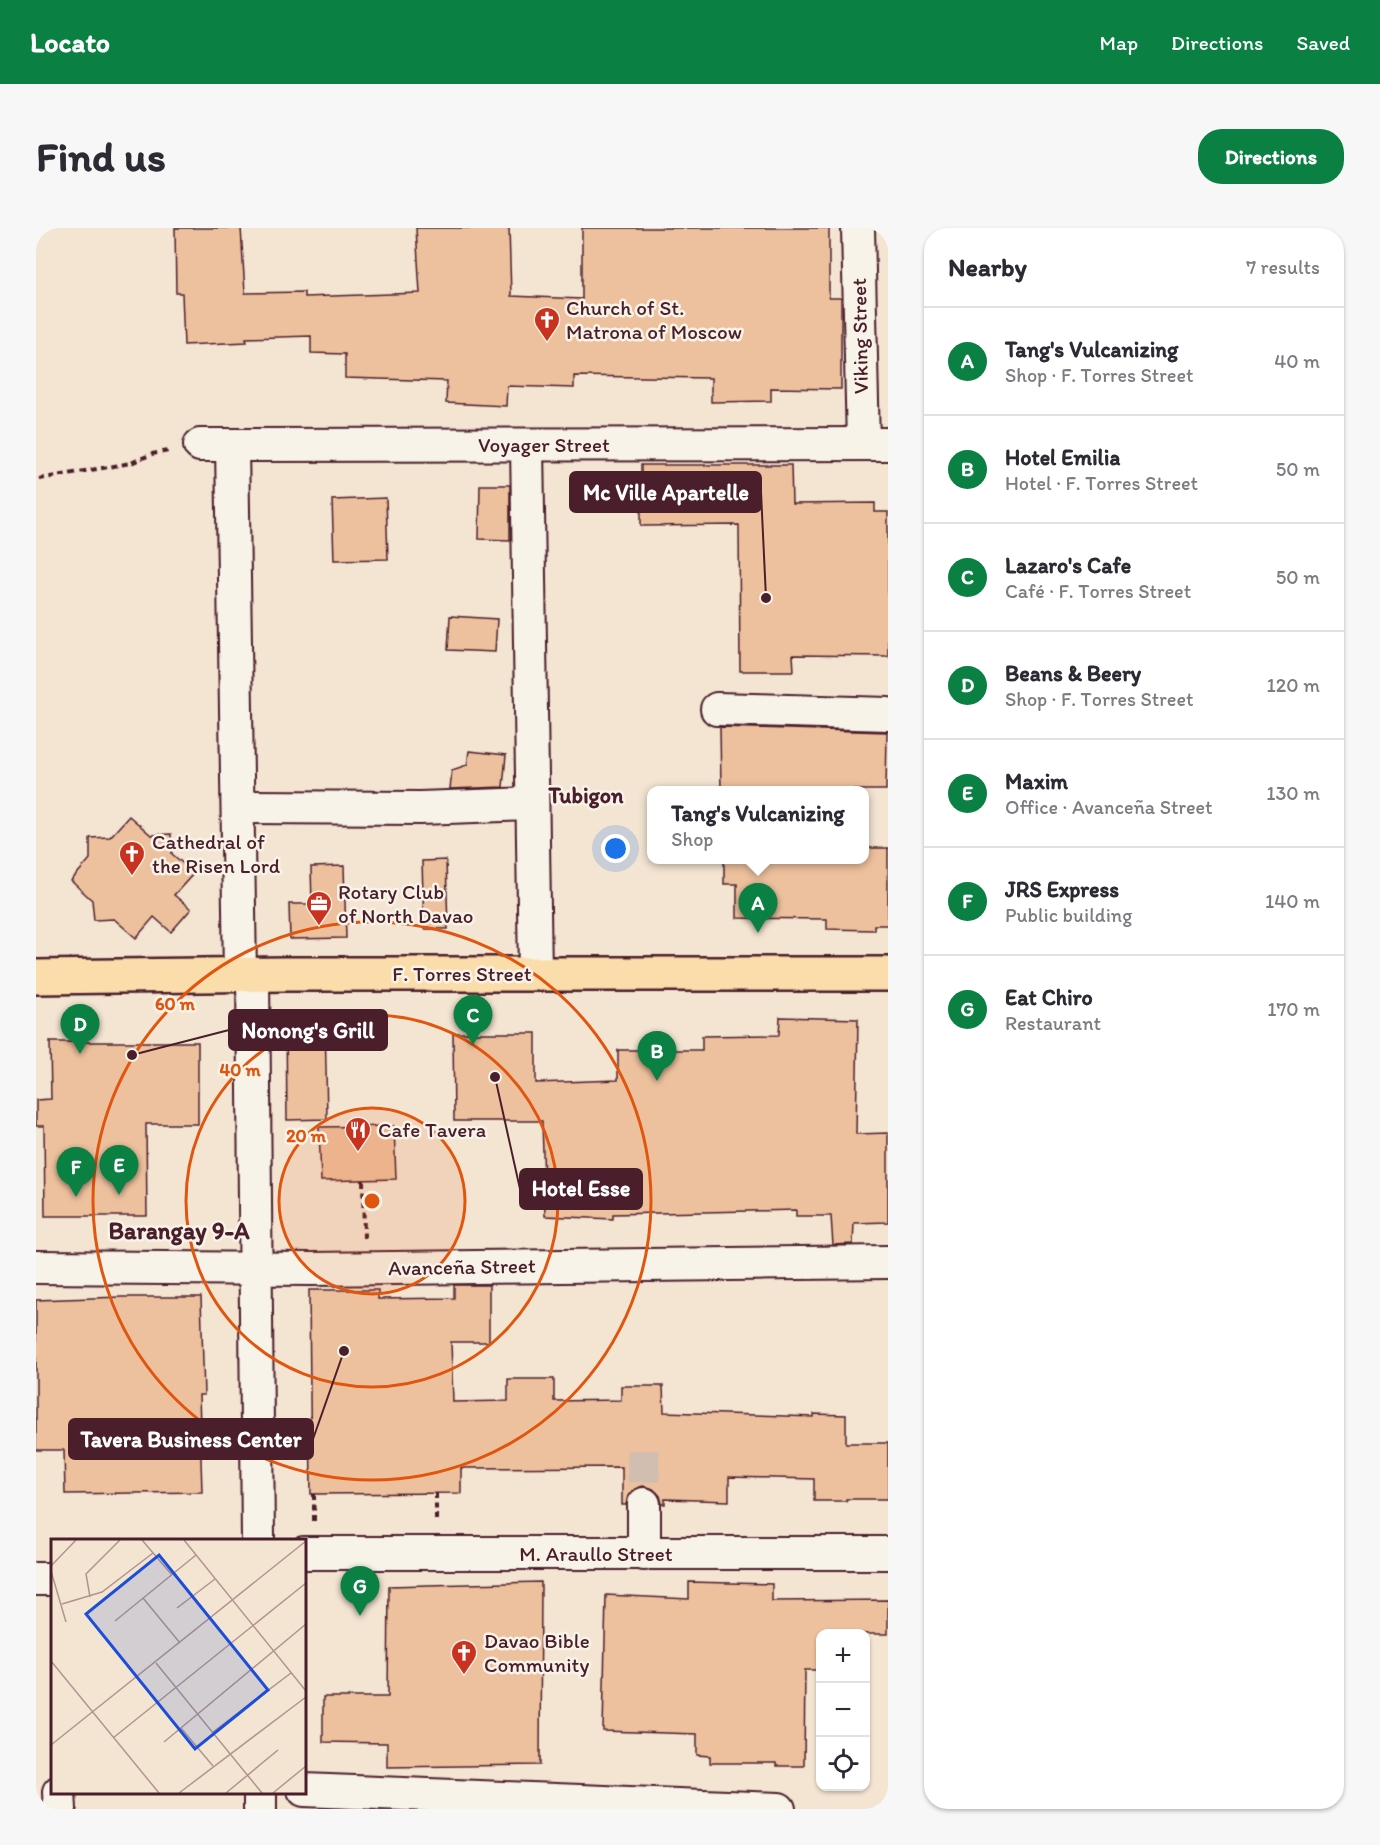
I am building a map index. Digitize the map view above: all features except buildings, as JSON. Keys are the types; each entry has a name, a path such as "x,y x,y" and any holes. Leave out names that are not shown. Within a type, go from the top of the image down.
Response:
{"main road":[{"name":"F. Torres Street","path":"36,977 888,974"}],"street":[{"name":"Viking Street","path":"858,228 875,444"},
{"name":"Voyager Street","path":"200,445 875,444"},
{"path":"232,445 238,807 247,975 255,1269 258,1539"},
{"path":"527,445 535,974"},
{"path":"717,709 888,714"},
{"path":"238,807 420,808 532,804"},
{"name":"Avanceña Street","path":"36,1267 255,1269 888,1262"},
{"path":"644,1504 644,1554"},
{"name":"M. Araullo Street","path":"306,1553 888,1553"},
{"path":"36,1579 51,1578"},
{"path":"306,1790 779,1809"},
{"path":"59,1794 60,1809"}],"path":[{"path":"39,479 131,463 152,454 200,445"},
{"path":"363,1180 364,1268"}],"tunnel":[{"path":"643,1450 644,1504"}],"place":[{"name":"Church of St. Matrona of Moscow","path":"547,343"},
{"name":"Mc Ville Apartelle","path":"766,598"},
{"name":"Cathedral of the Risen Lord","path":"132,877"},
{"name":"Rotary Club of North Davao","path":"319,927"},
{"name":"Tang's Vulcanizing","path":"758,933"},
{"name":"Lazaro's Cafe","path":"473,1045"},
{"name":"Beans & Beery","path":"80,1054"},
{"name":"Nonong's Grill","path":"132,1055"},
{"name":"Hotel Esse","path":"495,1077"},
{"name":"Hotel Emilia","path":"657,1081"},
{"name":"Cafe Tavera","path":"358,1153"},
{"name":"Maxim","path":"119,1195"},
{"name":"JRS Express","path":"76,1197"},
{"name":"Tavera Business Center","path":"344,1351"},
{"name":"Eat Chiro","path":"360,1616"},
{"name":"Davao Bible Community","path":"464,1676"}],"district":[{"name":"Tubigon","path":"586,795"},
{"name":"Barangay 9-A","path":"179,1231"}]}
